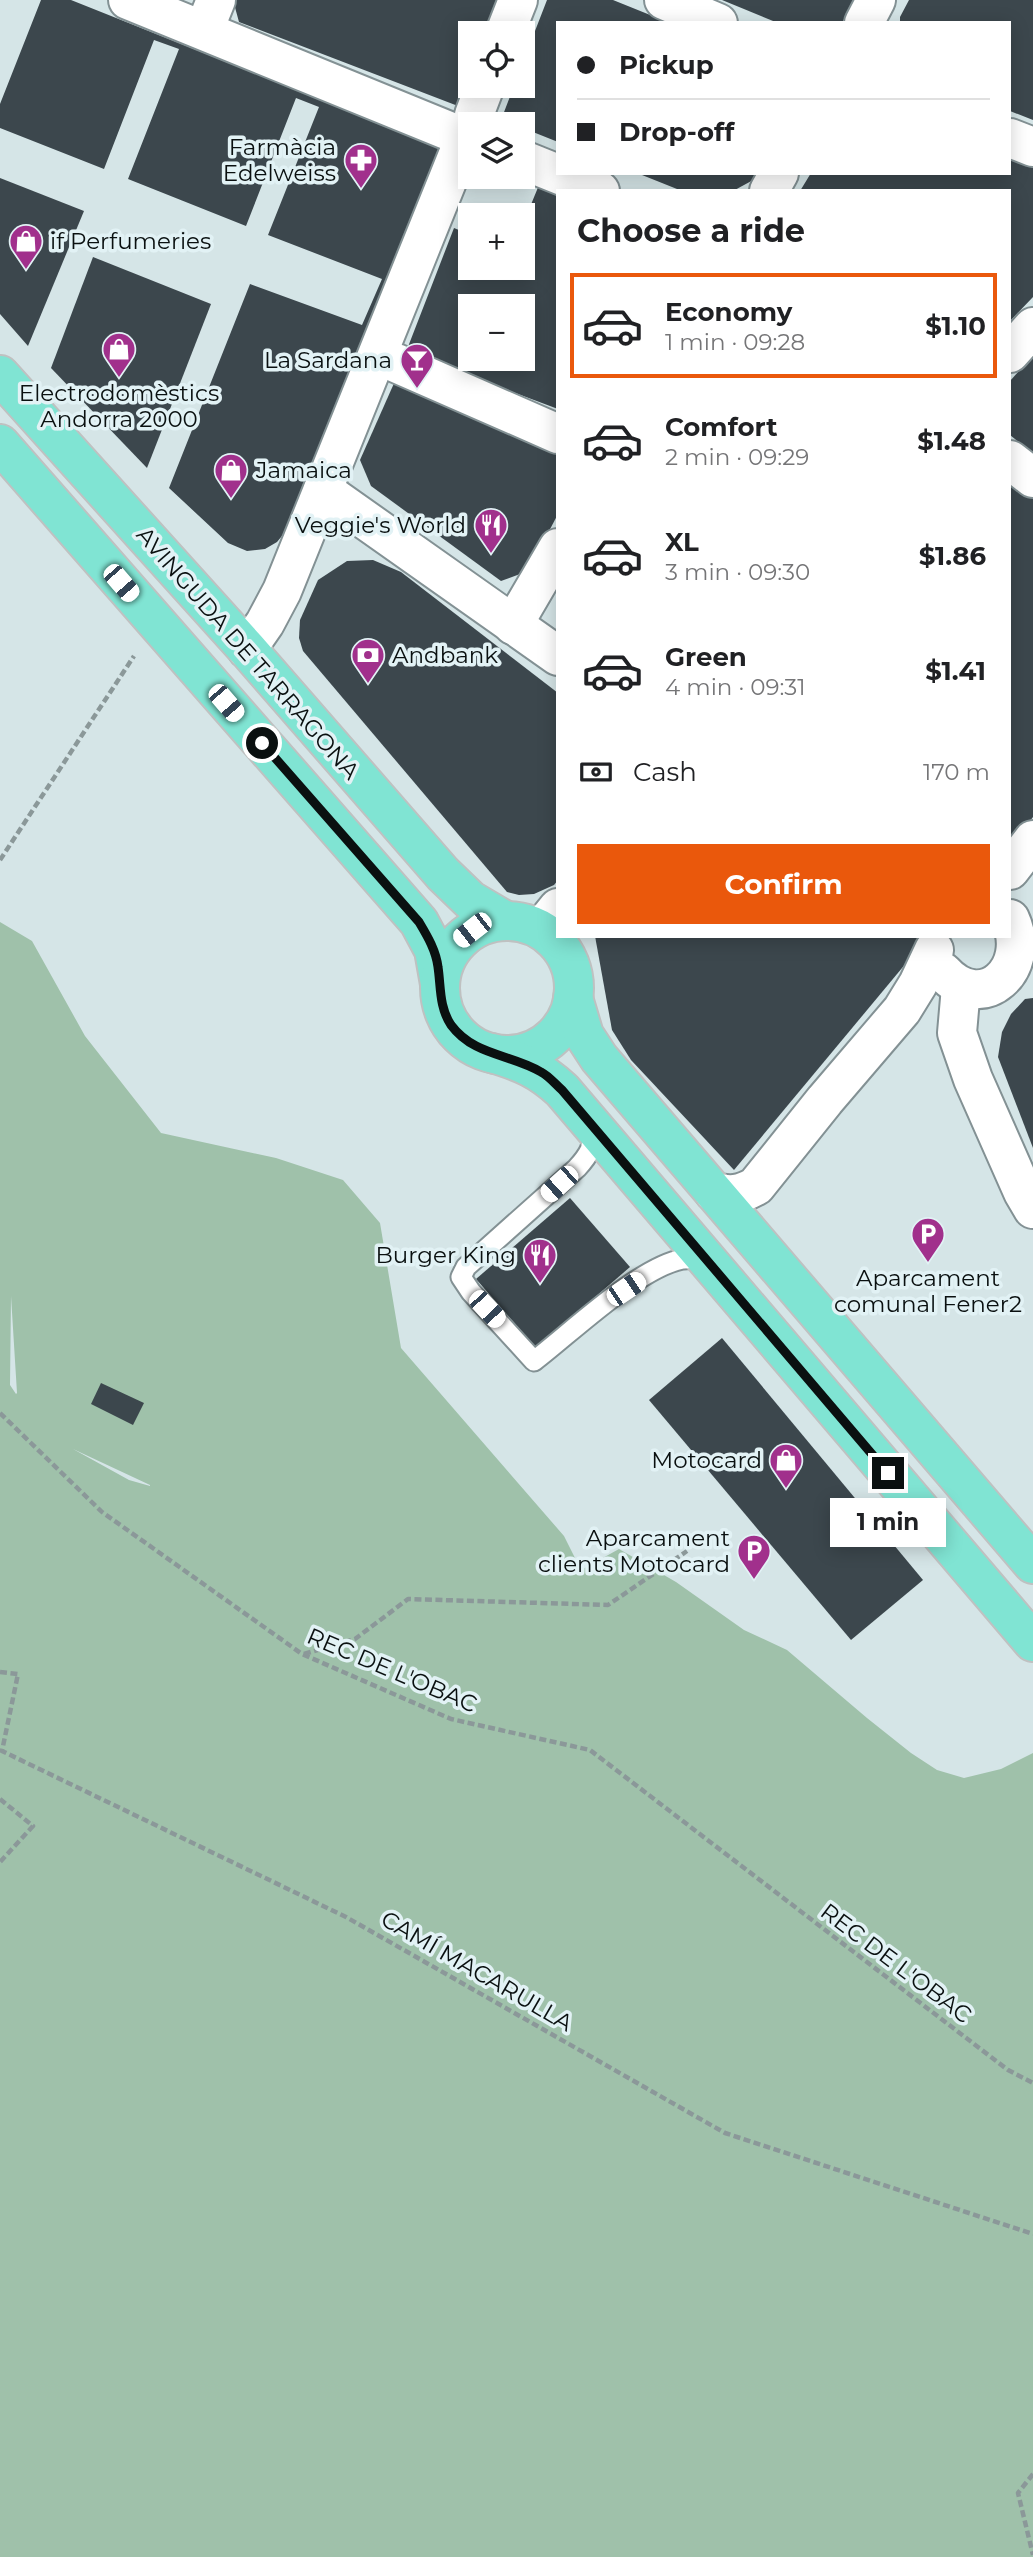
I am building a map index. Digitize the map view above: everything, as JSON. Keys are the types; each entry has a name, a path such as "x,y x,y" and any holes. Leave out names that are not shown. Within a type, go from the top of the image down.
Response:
{"highway":[{"name":"AVINGUDA DE TARRAGONA","path":"0,375 247,649 443,874 470,900 504,920"},
{"path":"0,444 419,922 434,950 441,998 449,1022 463,1039 543,1073 589,1121 1033,1642"},
{"path":"440,984 443,968 459,940 472,930 487,923 504,920 523,922 549,919 553,939 571,966 574,982 573,998 564,1024 545,1043 520,1054 492,1053"},
{"path":"573,998 584,1035 599,1058 1033,1564"}],"street":[{"path":"128,0 210,15 458,113"},
{"path":"510,21 518,0"},
{"path":"664,0 713,21"},
{"path":"865,21 876,0"},
{"path":"1011,138 1033,147"},
{"path":"247,649 282,591 458,158"},
{"path":"535,165 556,173"},
{"path":"560,175 595,189"},
{"path":"1011,352 1033,327"},
{"path":"396,363 556,433"},
{"path":"1011,461 1033,478"},
{"path":"323,490 556,655"},
{"path":"513,625 556,551"},
{"path":"1011,869 1033,839"},
{"path":"934,943 937,962 943,974 961,987 983,990 1006,978 1019,957 1021,941"},
{"path":"714,1192 732,1196 756,1185 902,1010 918,984 934,943"},
{"path":"961,987 957,1033 978,1091 1033,1209"}],"lane":[{"path":"589,1121 593,1137 589,1154 577,1168 466,1267 461,1277 471,1292 534,1361 609,1301 661,1266 684,1259 706,1259"}],"path":[{"path":"0,860 156,623"},
{"name":"REC DE L'OBAC","path":"0,1413 102,1512 302,1654 451,1719 590,1751 1009,2070 1033,2083"},
{"path":"302,1654 355,1639 408,1599 608,1605 687,1551"},
{"name":"CAMÍ MACARULLA","path":"0,1672 18,1674 2,1751 346,1917 725,2133 1033,2234"},
{"path":"0,1799 33,1826 0,1862"},
{"path":"1033,2474 1018,2493 1033,2555"}],"green space":[{"path":"0,922 32,941 85,1036 161,1133 276,1158 343,1180 380,1223 401,1348 564,1536 581,1570 619,1549 676,1582 744,1630 787,1650 867,1718 937,1770 964,1778 1001,1769 1033,1753 1033,2557 0,2557","holes":["11,1296 17,1393 16,1394 10,1385","73,1449 150,1485 150,1486 129,1480"]}],"building":[{"path":"41,0 71,0 442,148 286,531 277,542 265,549 247,551 228,543 169,488 250,284 362,325 382,279 268,235 319,107 296,98 246,226 128,179 179,49 154,40 104,169 0,128 0,104"},
{"path":"233,0 503,0 493,21 458,21 458,98 461,98 458,106 239,22"},
{"path":"547,0 613,0 665,21 556,21 556,141 535,133 535,112 504,112 509,98 535,98 535,31"},
{"path":"722,0 854,0 843,21 773,21"},
{"path":"909,0 1033,0 1033,120 1011,111 1011,21 900,21"},
{"path":"1011,158 1033,168 1033,297 1011,320 1011,189 801,189 810,175 1011,175"},
{"path":"642,175 757,175 755,179 737,189 677,189"},
{"path":"0,178 84,211 28,346 0,314"},
{"path":"539,185 556,193 556,408 406,352 454,228 458,230 458,280 535,280 535,203 532,203"},
{"path":"93,257 211,304 147,468 51,368"},
{"path":"1033,355 1033,454 1011,436 1011,380"},
{"path":"399,372 556,441 556,518 528,571 501,581 371,486 360,460"},
{"path":"1011,481 1033,497 1033,817 1011,846"},
{"path":"373,560 401,572 556,691 554,885 534,894 519,895 507,892 303,651 299,638 300,620 318,580 347,561"},
{"path":"595,938 921,938 922,944 734,1170 631,1060 612,1030"},
{"path":"1033,998 1033,1148 998,1057 1002,1032 1011,1014 1025,999"},
{"path":"570,1198 630,1267 536,1348 476,1279"},
{"name":"Motocard","path":"722,1338 923,1580 851,1640 649,1400"},
{"path":"101,1383 144,1403 133,1425 91,1404"}],"place":[{"name":"Farmàcia Edelweiss","path":"361,190"},
{"name":"if Perfumeries","path":"26,271"},
{"name":"Electrodomèstics Andorra 2000","path":"119,379"},
{"name":"La Sardana","path":"417,390"},
{"name":"Jamaica","path":"231,500"},
{"name":"Veggie's World","path":"491,555"},
{"name":"Andbank","path":"368,685"},
{"name":"Aparcament comunal Fener2","path":"928,1264"},
{"name":"Burger King","path":"540,1285"},
{"name":"Motocard","path":"786,1490"},
{"name":"Aparcament clients Motocard","path":"754,1581"}],"route":[{"path":"262,743 419,922 434,950 444,1010 456,1031 463,1039 482,1050 524,1063 543,1073 562,1090 888,1473"}]}
